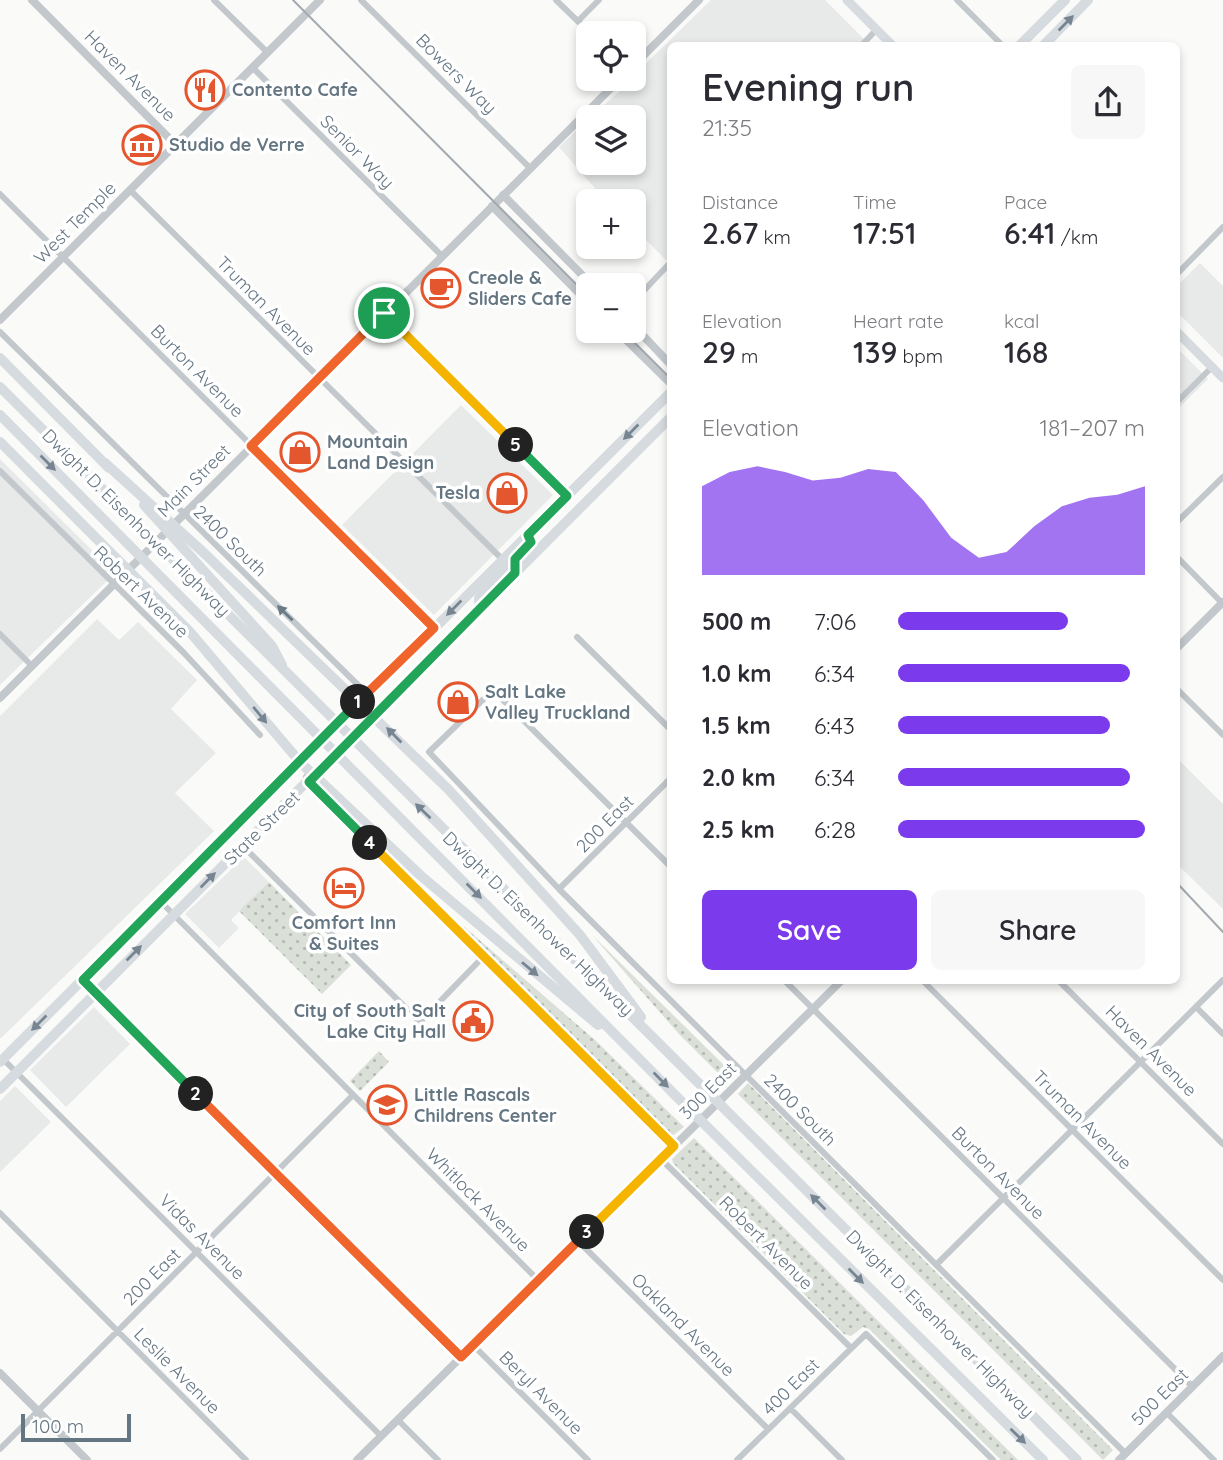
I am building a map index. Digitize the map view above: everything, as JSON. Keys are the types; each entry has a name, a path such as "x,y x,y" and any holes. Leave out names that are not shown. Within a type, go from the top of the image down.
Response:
{"highway":[{"path":"0,358 200,557 363,697 375,715 449,789 580,935 664,1047"},
{"name":"Dwight D. Eisenhower Highway","path":"0,387 314,703 664,1047 1076,1459"},
{"name":"Dwight D. Eisenhower Highway","path":"0,415 643,1063 1043,1460"},
{"path":"0,442 221,668 312,778 420,876 643,1063"},
{"path":"200,557 272,646 288,676"}],"main road":[{"path":"847,0 889,42"},
{"path":"1023,42 1065,0"},
{"path":"1047,42 1088,0"},
{"path":"1180,335 1223,378"},
{"name":"State Street","path":"2,1060 667,396"},
{"name":"State Street","path":"2,1083 312,778 667,421"},
{"path":"515,573 515,559 531,542 528,535"},
{"path":"480,610 479,598 504,572 503,560"}],"street":[{"name":"Haven Avenue","path":"32,0 176,145"},
{"path":"214,0 268,53"},
{"name":"West Temple","path":"0,320 320,0"},
{"name":"Bowers Way","path":"361,0 530,168"},
{"path":"556,0 578,21 598,0"},
{"path":"646,53 699,0"},
{"path":"957,0 999,42"},
{"path":"865,42 877,29"},
{"name":"Senior Way","path":"253,68 442,256"},
{"name":"Main Street","path":"0,698 608,91"},
{"name":"Truman Avenue","path":"130,190 503,560"},
{"name":"Burton Avenue","path":"0,194 434,628"},
{"path":"503,195 581,273"},
{"path":"492,206 576,290"},
{"path":"1180,271 1223,227"},
{"path":"646,288 667,266"},
{"path":"384,313 567,496"},
{"name":"2400 South","path":"0,332 363,697"},
{"path":"646,338 667,360"},
{"path":"629,343 667,380"},
{"path":"1180,398 1212,367"},
{"name":"Robert Avenue","path":"0,471 260,735"},
{"path":"1180,519 1223,477"},
{"path":"1180,560 1223,602 1180,645"},
{"path":"0,634 32,666"},
{"path":"577,636 667,726"},
{"name":"2400 South","path":"626,823 493,690 429,752 559,889 936,1265 1122,1457"},
{"path":"1180,692 1223,735"},
{"path":"312,778 483,957 674,1146"},
{"name":"200 East","path":"559,889 667,782"},
{"path":"626,823 667,863"},
{"path":"243,846 419,1022 483,957"},
{"name":"Whitlock Avenue","path":"161,902 538,1280"},
{"path":"83,980 461,1357"},
{"path":"936,1265 1223,980"},
{"name":"Burton Avenue","path":"788,984 1192,1386"},
{"name":"300 East","path":"357,1460 838,984"},
{"name":"Truman Avenue","path":"926,984 1223,1280"},
{"name":"Haven Avenue","path":"1062,984 1223,1144"},
{"path":"1196,1007 1223,1034"},
{"name":"Vidas Avenue","path":"2,1060 381,1436"},
{"name":"200 East","path":"0,1449 353,1095"},
{"name":"Robert Avenue","path":"661,1159 851,1348"},
{"name":"Leslie Avenue","path":"0,1213 246,1460"},
{"name":"Oakland Avenue","path":"578,1241 768,1429"},
{"name":"400 East","path":"737,1460 866,1334 993,1460"},
{"name":"Beryl Avenue","path":"473,1345 588,1460"},
{"name":"500 East","path":"1122,1457 1223,1356"},
{"path":"0,1373 87,1460"},
{"path":"790,1408 842,1460"},
{"path":"1166,1412 1214,1460"},
{"path":"397,1420 438,1460"}],"shaded area":[{"path":"711,0 825,0 867,42 668,42"},
{"path":"667,43 667,261 646,240 646,189 596,189 583,175 646,175 646,105 604,105 620,91 646,91 646,63"},
{"path":"576,131 576,167 559,147"},
{"path":"1200,263 1223,286 1223,358 1180,315 1180,283"},
{"path":"1180,351 1208,379 1180,407"},
{"path":"461,405 553,495 434,615 342,525"},
{"path":"0,459 115,573 0,685"},
{"path":"97,619 119,640 138,622 197,680 171,709 216,753 175,793 214,831 0,1039 0,716"},
{"path":"1180,761 1223,804 1223,909 1180,867"},
{"path":"244,857 269,882 231,920 239,928 219,948 185,914"},
{"path":"269,882 351,965 322,994 239,911"},
{"path":"446,911 596,1041 684,1127 672,1136"},
{"path":"592,935 734,1075 727,1082 679,1034"},
{"path":"94,1007 130,1044 66,1107 30,1070"},
{"path":"379,1051 389,1062 360,1091 350,1081"},
{"path":"748,1083 1113,1450 1103,1460 738,1094"},
{"path":"15,1086 51,1122 0,1172 0,1101"},
{"path":"694,1138 1018,1460 1001,1460 869,1329 863,1327 851,1336 844,1334 673,1163 672,1159"}],"tram line":[{"path":"293,0 576,284"},
{"path":"635,343 667,375"},
{"path":"1180,886 1223,932"}],"place":[{"name":"Contento Cafe","path":"205,90"},
{"name":"Studio de Verre","path":"142,145"},
{"name":"Creole & Sliders Cafe","path":"441,288"},
{"name":"Mountain Land Design","path":"300,452"},
{"name":"Tesla","path":"507,493"},
{"name":"Salt Lake Valley Truckland","path":"458,702"},
{"name":"Comfort Inn & Suites","path":"344,888"},
{"name":"City of South Salt Lake City Hall","path":"473,1021"},
{"name":"Little Rascals Childrens Center","path":"387,1105"}],"route":[{"path":"384,313 567,496 528,535 531,542 515,559 515,573 309,782 674,1146 461,1357 83,980 366,693 434,628 251,446 384,313"}]}
